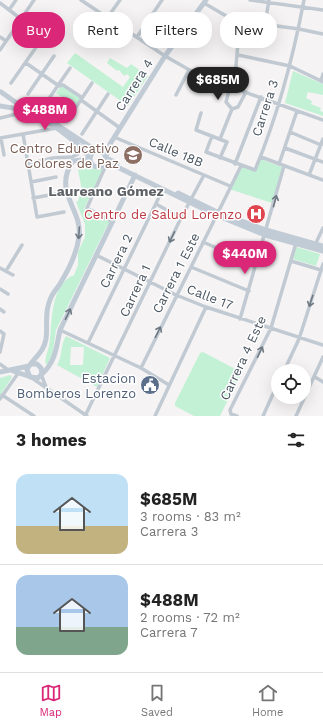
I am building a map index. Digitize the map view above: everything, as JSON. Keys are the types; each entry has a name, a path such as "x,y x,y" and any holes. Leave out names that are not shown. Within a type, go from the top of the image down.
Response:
{"street":[{"path":"9,10 16,0"},
{"path":"26,12 34,0"},
{"path":"81,0 99,12"},
{"path":"112,12 120,0"},
{"path":"137,37 162,0"},
{"path":"250,0 323,10"},
{"name":"Carrera 3","path":"304,0 299,29 280,104 261,157 323,180"},
{"path":"205,1 221,12"},
{"name":"Carrera 4","path":"113,222 88,208 110,144 165,56 205,1"},
{"path":"267,12 269,2"},
{"path":"0,3 12,12"},
{"path":"277,26 323,34"},
{"path":"0,50 12,32"},
{"path":"133,34 165,56 209,80 323,120"},
{"path":"0,37 6,41"},
{"path":"11,83 36,48"},
{"path":"232,109 226,102 232,88 238,48"},
{"path":"238,55 290,66 322,81 323,74"},
{"path":"28,94 54,56"},
{"path":"26,63 59,86 63,85 81,97 80,100 120,128"},
{"path":"39,113 70,68"},
{"path":"176,95 189,70"},
{"path":"67,121 92,83"},
{"path":"0,91 18,104 39,113 98,151 105,161 110,164 190,200"},
{"path":"0,91 0,100"},
{"path":"220,139 232,109 238,107 246,92"},
{"path":"82,134 108,94"},
{"path":"235,164 261,97"},
{"path":"0,106 26,111 57,128 79,145 95,166 105,161"},
{"path":"0,118 26,111"},
{"path":"279,164 297,111"},
{"path":"201,113 196,130 227,142 220,158"},
{"path":"4,156 1,138 57,128"},
{"path":"290,132 321,145"},
{"path":"23,134 37,217 64,212"},
{"name":"Calle 18B","path":"212,136 206,152 220,158 255,170 261,157"},
{"name":"Calle 18B","path":"114,137 230,186"},
{"path":"309,175 323,138"},
{"name":"Carrera 4","path":"90,158 110,144"},
{"path":"28,164 53,158 72,157 78,154 79,145"},
{"path":"285,148 323,162"},
{"path":"86,416 29,376 27,372 30,365 37,358 43,348 46,339 47,309 50,298 61,282 68,268 79,237 78,218 68,199 67,172 73,162 90,158"},
{"path":"105,161 217,214 296,243 323,246"},
{"name":"Carrera 1 Este","path":"141,368 240,166"},
{"path":"240,319 266,233 284,166"},
{"path":"0,364 8,370 19,372 35,379 48,368 55,357 60,330 136,175"},
{"name":"Carrera 1","path":"86,416 181,218 204,175"},
{"path":"31,182 56,177"},
{"name":"Carrera 2","path":"88,343 163,189"},
{"path":"33,198 61,194"},
{"path":"156,204 181,218"},
{"path":"315,246 323,228"},
{"path":"266,233 315,246 323,251"},
{"path":"203,242 256,265"},
{"name":"Carrera 4 Este","path":"237,416 230,412 271,328 296,243"},
{"path":"6,271 22,245"},
{"name":"Calle 17","path":"96,255 176,295 206,307 323,345"},
{"path":"291,261 321,270"},
{"path":"287,364 299,338 323,264"},
{"path":"191,267 249,291"},
{"path":"0,268 13,275"},
{"path":"0,289 8,294"},
{"path":"155,416 206,307"},
{"path":"0,309 4,312"},
{"path":"60,330 141,368 169,385"},
{"path":"0,331 4,334 0,352"},
{"path":"296,416 323,357"},
{"path":"0,372 30,365 39,365 46,388"},
{"path":"19,372 1,397 34,416"},
{"path":"315,377 323,382"},
{"path":"263,416 271,398"}],"green space":[{"path":"75,53 123,87 130,77 127,74 124,76 119,70 117,71 107,63 110,58 127,68 131,64 148,76 128,106 67,63"},
{"path":"293,71 323,84 323,95 308,92 306,98 312,101 311,104 321,108 320,111 323,112 323,116 285,103"},
{"path":"62,85 81,99 75,106 56,93"},
{"path":"60,97 74,107 64,120 51,111"},
{"path":"260,159 282,167 272,203 229,189 241,167 256,170"},
{"path":"82,168 103,169 84,209 110,222 108,226 96,221 107,226 56,330 52,358 47,365 45,362 50,343 54,303 61,286 66,280 74,275 78,265 78,252 85,237 85,224 76,202 78,201 82,190 78,170"},
{"path":"296,247 320,254 316,266 293,259"},
{"path":"66,336 110,358 97,387 57,365","holes":["71,347 84,347 83,365 70,365"]},
{"path":"203,352 239,371 241,374 220,416 194,416 175,406 175,403 200,353"},
{"path":"10,375 12,377 0,396 0,378"}],"place":[{"name":"Centro Educativo Colores de Paz","path":"133,155"},
{"name":"Centro de Salud Lorenzo","path":"256,214"},
{"name":"Estacion Bomberos Lorenzo","path":"150,385"}],"district":[{"name":"Laureano Gómez","path":"106,191"}]}
